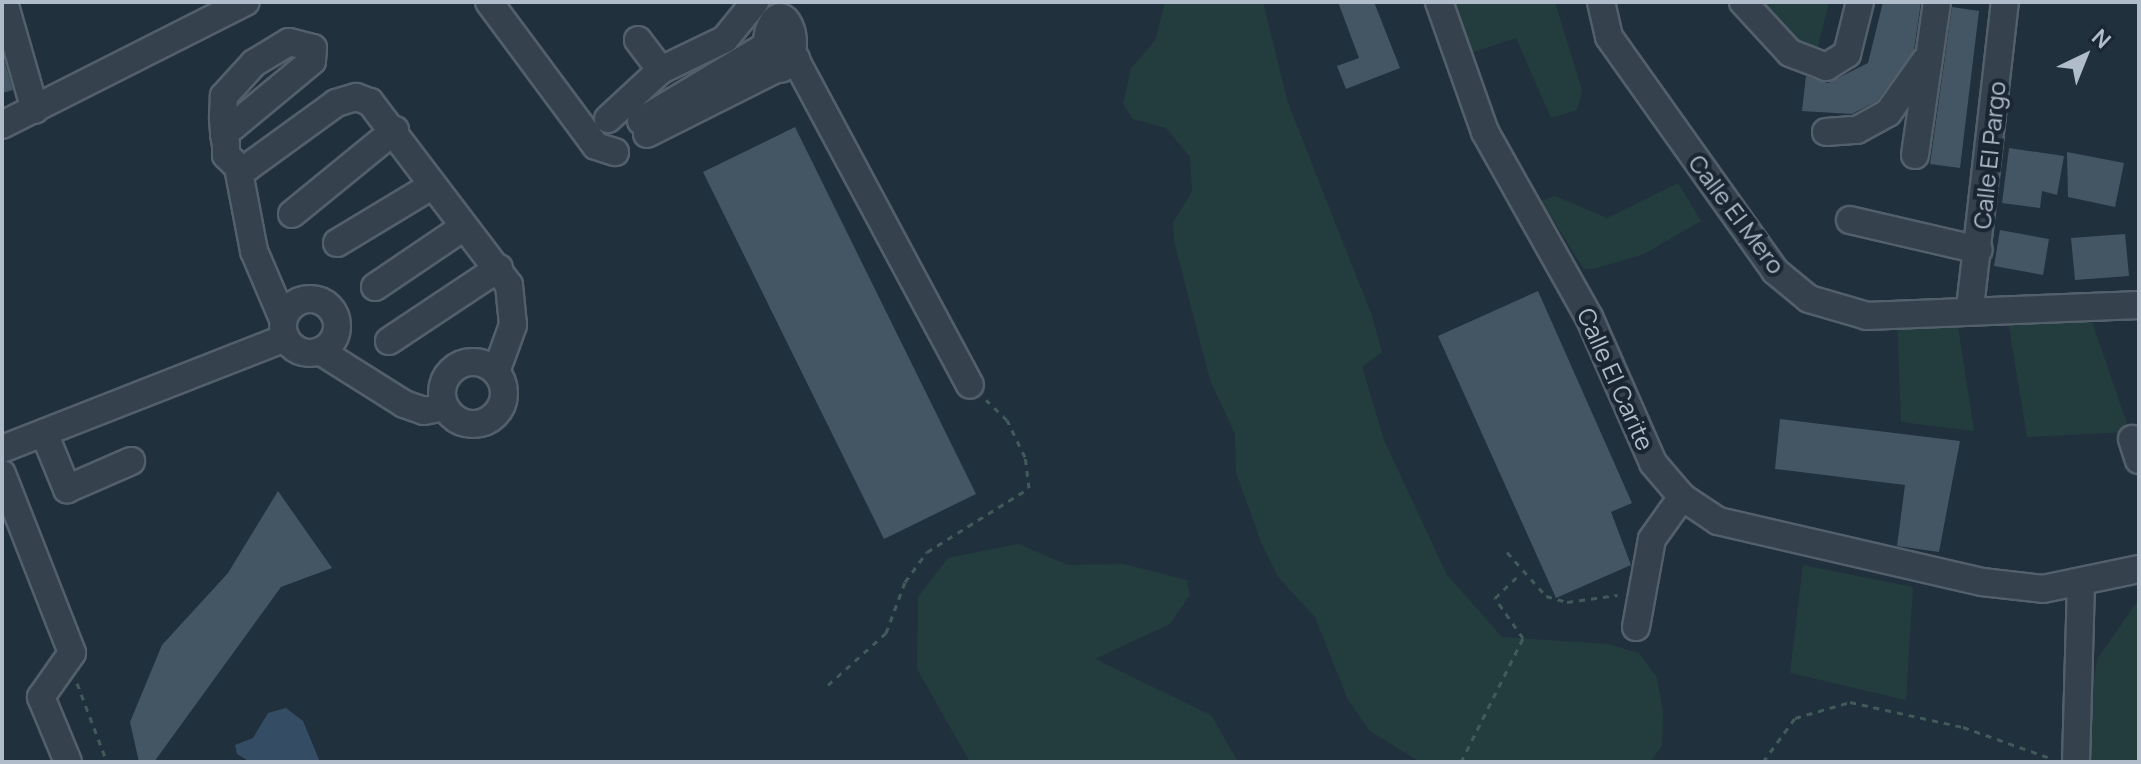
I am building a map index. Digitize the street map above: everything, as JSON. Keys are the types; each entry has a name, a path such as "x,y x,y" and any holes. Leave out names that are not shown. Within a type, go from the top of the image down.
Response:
{"street":[{"path":"4,2 10,52 35,110"},
{"path":"2,125 246,2"},
{"path":"489,2 596,146 615,152 612,131 629,124 775,27"},
{"name":"Calle El Carite","path":"1439,2 1485,132 1589,317 1653,463 1682,497 1718,521 1874,560 1982,582 2081,584 2139,569"},
{"name":"Calle El Mero","path":"1601,2 1609,37 1775,271 1834,310 1905,316 1970,308 2139,305"},
{"path":"1743,2 1790,53 1826,67 1847,54 1860,2"},
{"path":"1915,155 1933,48 1937,2"},
{"path":"1999,2 2005,2"},
{"name":"Calle El Pargo","path":"1970,308 2005,2"},
{"path":"629,124 661,70 725,39 775,27"},
{"path":"775,27 970,385"},
{"path":"638,40 661,70"},
{"path":"1826,132 1857,130 1888,113 1933,48"},
{"path":"238,167 356,97 395,130 462,228 499,268 513,297 513,325 496,372"},
{"path":"566,104 629,124"},
{"path":"292,214 395,130"},
{"path":"224,134 226,155 238,167 254,251 284,329 299,351 320,351 404,404 424,411 445,407"},
{"path":"337,243 433,185"},
{"path":"1850,220 1979,250"},
{"path":"375,287 462,228"},
{"path":"389,341 499,268"},
{"path":"2,449 284,329 301,300 331,308 337,330 320,351"},
{"path":"484,363 496,372 504,398 490,420 463,423 445,407 442,385 458,365 484,363"},
{"path":"44,433 67,489 131,461"},
{"path":"2,474 72,653 41,697 68,762"},
{"path":"1636,627 1652,539 1682,497"},
{"path":"2076,762 2081,584"}],"path":[{"path":"828,685 886,633 905,582 927,552 1029,488 1025,457 1007,420 970,385"},
{"path":"1507,552 1521,573 1546,596 1567,602 1642,592"},
{"path":"1461,762 1486,722 1523,638 1495,598 1521,573"},
{"path":"72,653 107,762"},
{"path":"1763,762 1795,718 1850,702 1963,727 2064,762"}],"green space":[{"path":"1165,2 1263,2 1288,103 1372,316 1382,352 1362,367 1384,440 1447,575 1502,637 1608,644 1639,653 1657,678 1663,712 1662,746 1650,762 1420,762 1370,731 1348,700 1315,617 1278,577 1261,542 1236,472 1235,434 1210,380 1174,241 1173,222 1192,192 1190,157 1166,128 1133,119 1123,104 1131,68 1155,41"},
{"path":"1441,2 1555,2 1582,90 1577,110 1551,118 1516,38 1461,56"},
{"path":"1749,2 1829,2 1818,47 1811,54"},
{"path":"1678,183 1701,221 1644,254 1593,269 1584,269 1541,201 1555,196 1607,218"},
{"path":"2007,315 2092,322 2130,432 2027,437"},
{"path":"1957,320 1974,431 1901,422 1897,321"},
{"path":"1018,544 1068,565 1124,564 1187,580 1190,595 1170,624 1095,659 1211,715 1238,762 970,762 917,669 918,597 948,558"},
{"path":"1803,565 1913,587 1906,700 1790,673"},
{"path":"2139,599 2139,762 2083,762 2097,659"}],"water":[{"path":"286,708 303,721 320,762 250,762 237,754 235,745 253,738 268,713"}],"building":[{"path":"1338,2 1374,2 1400,68 1346,89 1337,66 1359,58"},
{"path":"1883,2 1921,2 1914,50 1877,101 1852,114 1802,111 1806,76 1828,83 1868,63"},
{"path":"1952,7 1979,11 1960,168 1930,164"},
{"path":"2,53 13,90 2,93"},
{"path":"795,127 976,494 884,539 703,172"},
{"path":"2009,148 2064,156 2057,195 2042,191 2040,208 2002,203"},
{"path":"2067,152 2124,163 2115,207 2068,197"},
{"path":"2000,230 2049,239 2043,275 1994,266"},
{"path":"2125,234 2129,276 2075,280 2071,238"},
{"path":"1538,291 1632,503 1611,512 1631,565 1556,598 1438,336"},
{"path":"1780,419 1960,441 1939,552 1897,546 1905,485 1775,469"},
{"path":"278,491 332,568 281,587 154,762 139,762 130,722 162,645 228,573"}]}
